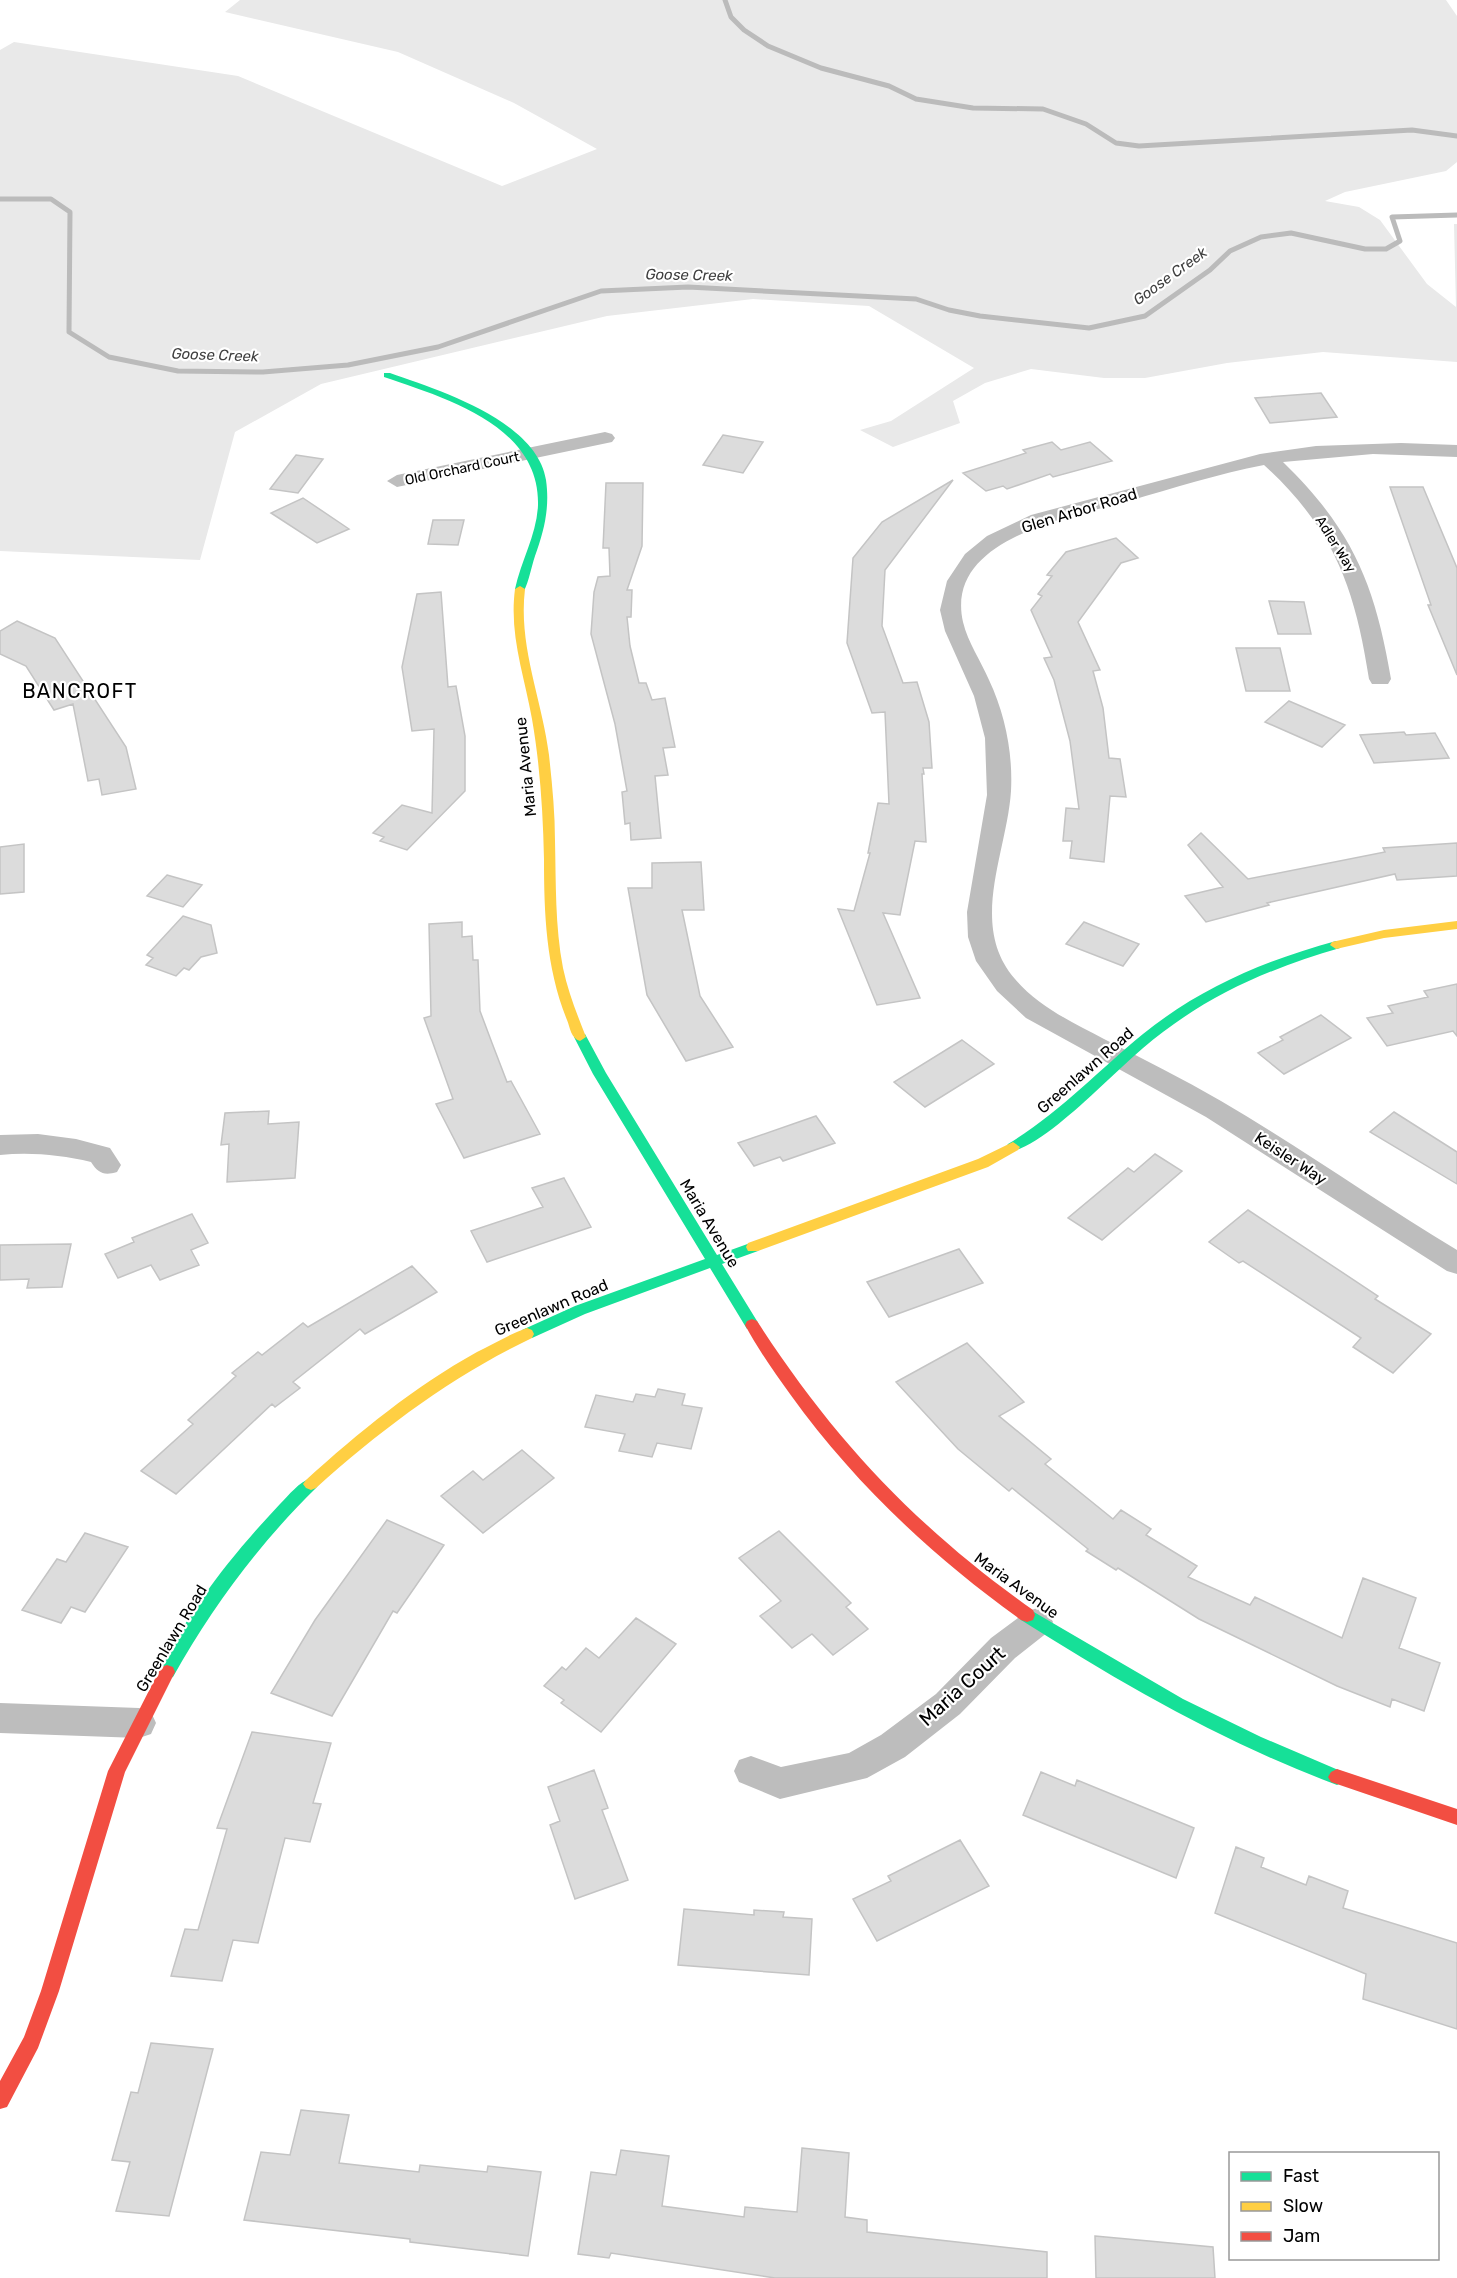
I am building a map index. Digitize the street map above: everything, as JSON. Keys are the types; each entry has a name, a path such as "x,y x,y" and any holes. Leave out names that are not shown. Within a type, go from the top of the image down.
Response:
{"street":[{"name":"Maria Avenue","path":"387,375 472,407 516,438 538,471 544,498 518,601 519,628 539,724 546,789 548,914 557,975 579,1036 762,1341 811,1413 873,1486 935,1546 1037,1622 1162,1700 1276,1754 1416,1806 1457,1817"},
{"name":"Old Orchard Court","path":"398,481 605,438"},
{"name":"Glen Arbor Road","path":"1121,1060 1035,1012 1003,984 986,959 978,934 977,918 996,828 1000,779 993,726 980,684 952,624 951,602 956,582 966,565 981,550 1025,524 1235,466 1373,449 1457,451"},
{"name":"Adler Way","path":"1269,460 1329,527 1351,562 1365,596 1380,679"},
{"name":"Greenlawn Road","path":"0,2100 31,2042 50,1991 117,1771 139,1723 169,1668 225,1580 290,1503 363,1436 433,1384 497,1347 580,1310 983,1163 1033,1137 1178,1014 1254,974 1302,955 1370,937 1457,926"},
{"name":"Keisler Way","path":"1121,1060 1211,1108 1290,1156 1403,1232 1457,1263"},
{"path":"0,1144 28,1144 77,1149 100,1155 107,1165"},
{"name":"Maria Court","path":"751,1771 780,1783 855,1767 893,1746 948,1704 1003,1648 1037,1622"},
{"path":"0,1718 51,1718 139,1723"}],"shaded area":[{"path":"240,0 1446,0 1457,16 1457,162 1446,171 1345,192 1325,201 1359,207 1380,220 1427,284 1456,307 1454,224 1457,224 1457,362 1323,352 1227,363 1145,378 1104,378 1031,369 985,383 953,401 960,423 893,447 860,430 891,421 974,368 869,306 753,299 607,316 321,384 235,432 200,560 0,551 0,50 14,42 238,76 502,186 597,149 514,103 398,52 225,12"}],"building":[{"path":"1321,393 1337,417 1270,423 1255,398"},
{"path":"723,435 763,442 743,473 703,465"},
{"path":"1052,442 1061,450 1090,442 1112,461 1053,477 1050,474 1007,489 1003,486 986,491 963,473 1026,453 1023,450"},
{"path":"296,455 323,459 298,493 270,489"},
{"path":"953,480 885,570 882,626 903,683 917,682 929,722 932,768 923,768 924,774 922,774 926,842 915,841 900,915 883,913 920,998 877,1005 838,909 854,911 870,853 868,853 878,803 889,804 885,712 872,713 847,643 853,558 882,522"},
{"path":"606,483 643,483 642,546 627,590 632,590 631,617 627,617 630,646 639,683 646,683 652,700 665,698 675,747 663,748 668,775 655,776 661,838 631,840 630,823 625,824 622,792 627,791 615,724 591,634 594,592 598,577 610,576 609,548 603,548"},
{"path":"1390,487 1423,487 1457,568 1457,675 1428,605 1431,605"},
{"path":"303,498 349,529 317,543 271,513"},
{"path":"433,520 464,520 458,545 428,544"},
{"path":"1116,538 1138,558 1121,563 1078,622 1100,670 1093,671 1103,708 1109,758 1120,759 1126,797 1110,796 1104,862 1070,858 1072,841 1063,841 1066,808 1079,809 1070,741 1054,680 1044,658 1052,657 1031,610 1042,596 1038,594 1052,576 1047,575 1066,552"},
{"path":"441,592 448,687 456,686 465,736 465,791 407,850 380,841 384,837 373,833 402,805 432,813 434,729 412,731 402,667 417,594"},
{"path":"1269,601 1304,602 1311,634 1278,634"},
{"path":"17,621 55,638 126,747 136,789 102,795 99,779 88,781 73,704 54,710 26,666 0,654 0,631"},
{"path":"1236,648 1280,648 1290,691 1246,691"},
{"path":"1289,701 1345,725 1322,747 1265,722"},
{"path":"1404,732 1406,735 1435,733 1449,758 1374,763 1360,735"},
{"path":"1201,833 1248,879 1385,852 1383,848 1457,843 1457,876 1397,880 1395,874 1267,903 1269,905 1206,922 1185,896 1223,887 1188,845"},
{"path":"24,844 24,892 0,894 0,847"},
{"path":"701,862 704,910 682,910 700,996 733,1047 686,1061 647,995 628,888 652,888 652,863"},
{"path":"167,875 202,885 183,907 147,896"},
{"path":"183,916 211,925 217,953 201,957 189,970 184,968 176,976 146,965 153,958 147,955"},
{"path":"462,922 462,937 472,936 473,960 478,960 480,1011 507,1082 511,1081 540,1134 464,1158 436,1104 453,1099 424,1018 431,1016 429,924"},
{"path":"1084,922 1139,944 1123,966 1066,944"},
{"path":"1457,984 1457,1036 1453,1031 1387,1046 1367,1018 1393,1013 1388,1006 1428,997 1424,991"},
{"path":"1321,1015 1351,1038 1284,1074 1258,1053 1283,1040 1280,1037"},
{"path":"962,1040 994,1064 925,1107 894,1082"},
{"path":"269,1111 268,1124 299,1122 295,1178 227,1182 229,1144 221,1145 225,1113"},
{"path":"1394,1112 1457,1152 1457,1184 1370,1132"},
{"path":"816,1116 835,1143 783,1161 780,1157 754,1166 738,1143"},
{"path":"1155,1154 1182,1171 1102,1240 1068,1218 1128,1168 1134,1172"},
{"path":"564,1178 591,1227 487,1262 471,1231 543,1207 532,1188"},
{"path":"1248,1210 1378,1296 1375,1299 1431,1334 1393,1373 1353,1347 1361,1338 1243,1261 1239,1263 1209,1242"},
{"path":"192,1214 208,1243 191,1250 199,1265 160,1280 151,1265 118,1278 105,1254 134,1242 132,1238"},
{"path":"71,1244 62,1287 27,1288 29,1279 0,1280 0,1245"},
{"path":"959,1249 983,1283 889,1317 867,1282"},
{"path":"412,1266 437,1292 365,1334 360,1329 293,1382 300,1388 275,1407 272,1404 176,1494 141,1471 193,1424 188,1420 236,1376 232,1373 258,1352 262,1355 303,1323 308,1327"},
{"path":"967,1343 1024,1402 999,1416 1051,1459 1045,1464 1113,1519 1121,1510 1151,1529 1146,1535 1197,1566 1188,1577 1250,1605 1255,1597 1342,1638 1363,1578 1416,1598 1399,1648 1440,1663 1424,1711 1392,1699 1390,1707 1337,1686 1199,1619 1118,1568 1116,1570 1086,1551 1088,1549 1012,1488 1009,1491 958,1449 896,1382"},
{"path":"658,1389 685,1394 682,1405 702,1408 691,1449 657,1443 652,1457 619,1451 625,1434 585,1427 596,1395 633,1402 636,1394 655,1397"},
{"path":"522,1450 554,1478 483,1533 441,1496 473,1471 483,1480"},
{"path":"387,1520 444,1545 397,1613 393,1611 332,1716 271,1693 315,1620"},
{"path":"779,1531 851,1603 846,1607 868,1629 833,1655 812,1634 792,1648 760,1616 781,1601 739,1558"},
{"path":"85,1533 128,1547 85,1612 71,1607 61,1623 22,1610 57,1559 66,1562"},
{"path":"636,1618 676,1644 601,1732 561,1703 564,1700 544,1686 562,1667 566,1670 586,1648 599,1658"},
{"path":"252,1732 331,1743 313,1803 321,1804 310,1842 285,1838 258,1943 233,1940 222,1981 171,1976 185,1929 198,1930 227,1829 217,1828"},
{"path":"594,1770 608,1808 602,1810 628,1880 575,1899 550,1825 560,1821 548,1787"},
{"path":"1041,1772 1075,1786 1077,1780 1194,1828 1176,1878 1023,1815"},
{"path":"960,1840 989,1886 877,1941 853,1899 891,1881 888,1876"},
{"path":"1236,1847 1264,1858 1261,1867 1306,1885 1309,1876 1348,1891 1343,1908 1457,1943 1457,2029 1363,1999 1366,1974 1215,1913"},
{"path":"684,1909 754,1915 754,1910 784,1912 783,1917 812,1919 809,1975 678,1965"},
{"path":"151,2043 213,2049 169,2216 116,2211 130,2162 112,2160 131,2092 138,2093"},
{"path":"301,2110 349,2115 339,2163 419,2172 420,2165 487,2172 488,2166 541,2172 528,2256 410,2242 410,2239 244,2220 261,2152 290,2155"},
{"path":"802,2148 849,2153 845,2217 867,2220 867,2232 1047,2252 1047,2278 775,2278 611,2253 609,2258 578,2254 591,2172 616,2175 621,2150 669,2156 662,2206 744,2217 745,2207 797,2212"},
{"path":"1095,2236 1213,2247 1215,2278 1096,2278"}],"waterway":[{"name":"Goose Creek","path":"725,0 731,17 744,30 768,46 821,68 889,86 916,99 973,108 1043,109 1086,124 1116,143 1139,146 1412,130 1457,136"},
{"name":"Goose Creek","path":"0,199 51,199 70,212 69,332 109,357 178,371 263,372 348,365 438,347 601,291 688,287 916,299 949,310 980,316 1089,328 1145,316 1210,270 1230,251 1261,237 1291,233 1365,249 1386,249 1400,241 1392,217 1457,215"}],"traffic: fast":[{"path":"387,375 464,404 490,418 512,434 530,454 541,478 543,505 539,527 520,589"},
{"path":"1013,1147 1050,1123 1131,1051 1191,1006 1261,970 1336,945"},
{"path":"580,1037 600,1074 752,1325"},
{"path":"527,1334 580,1310 753,1247"},
{"path":"167,1672 197,1621 250,1548 311,1484"},
{"path":"1027,1615 1102,1662 1177,1704 1255,1743 1337,1777"}],"traffic: slow":[{"path":"520,589 519,635 539,726 548,809 552,937 557,969 566,1002 580,1037"},
{"path":"1336,945 1384,934 1457,925"},
{"path":"753,1247 983,1163 1013,1147"},
{"path":"311,1484 387,1419 440,1381 497,1348 527,1334"}],"traffic: jam":[{"path":"752,1325 808,1408 874,1485 909,1521 947,1554 1027,1615"},
{"path":"0,2100 31,2042 50,1991 117,1771 167,1672"},
{"path":"1337,1777 1457,1817"}],"district":[{"name":"BANCROFT","path":"80,691"}]}
